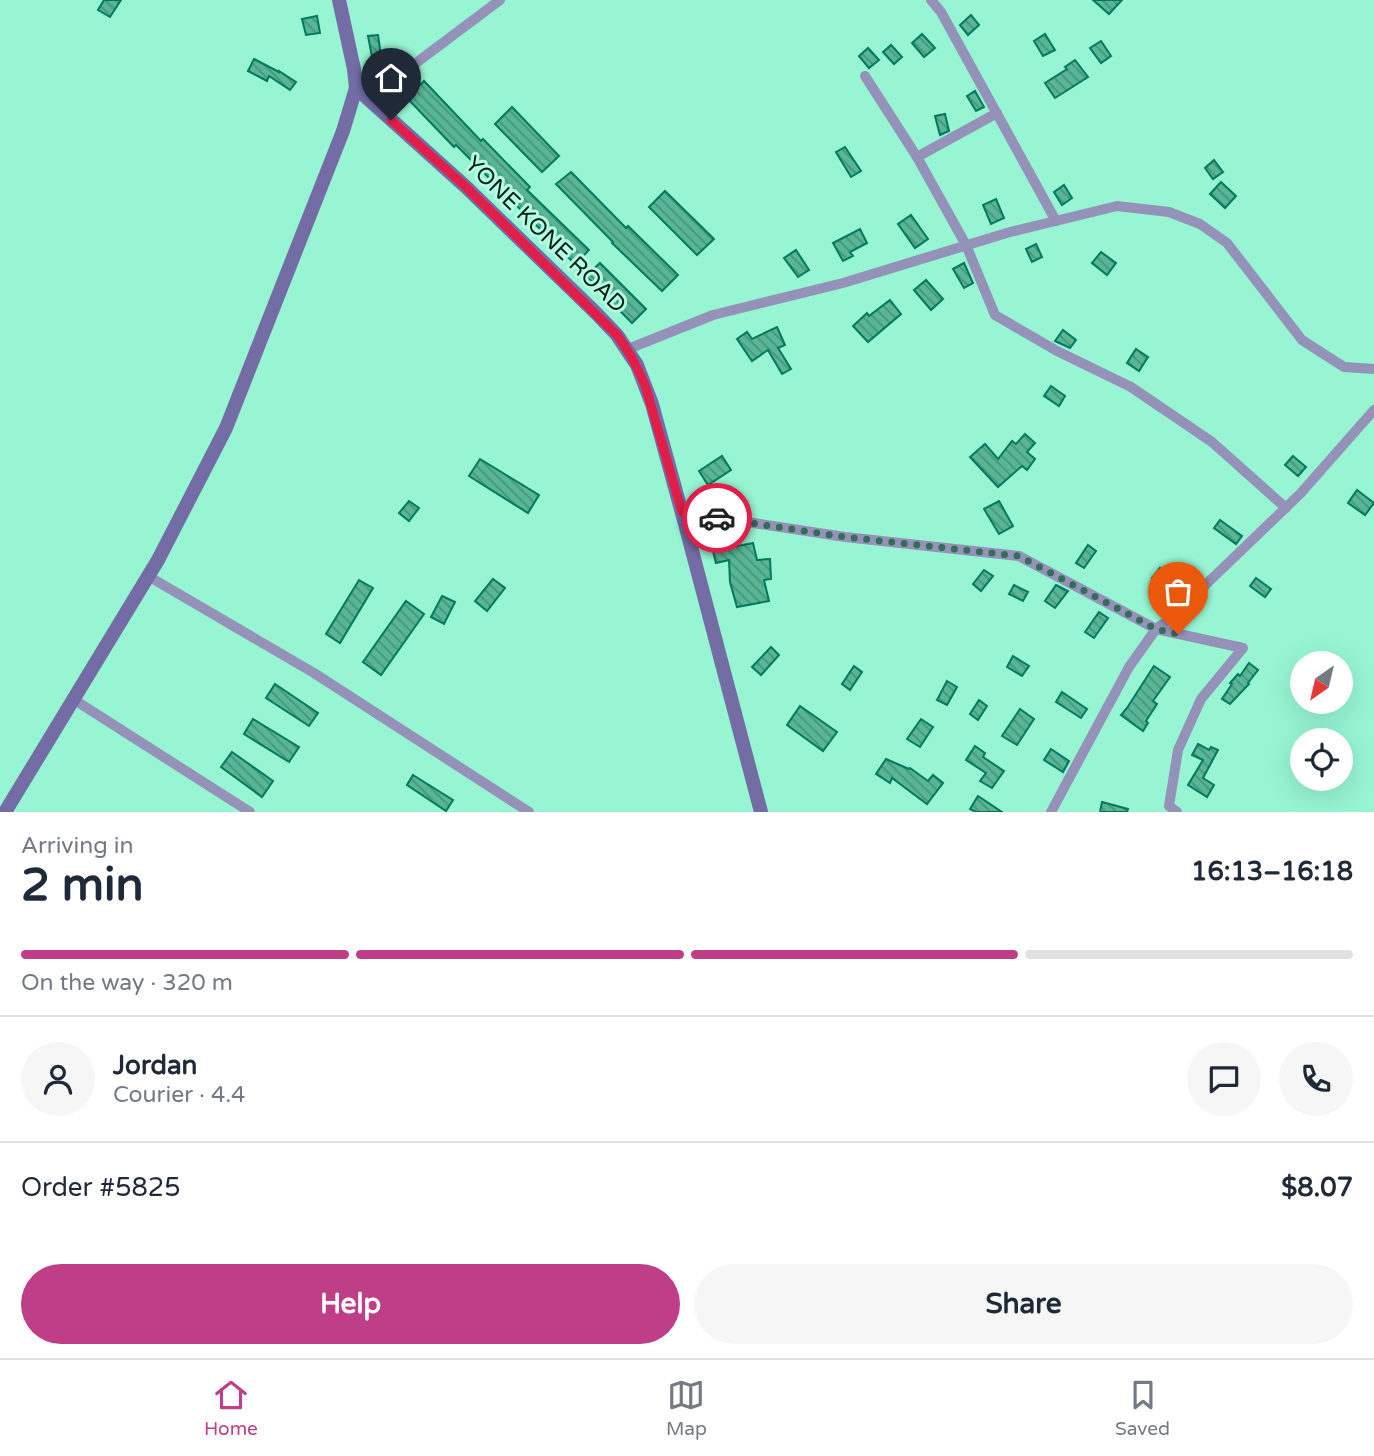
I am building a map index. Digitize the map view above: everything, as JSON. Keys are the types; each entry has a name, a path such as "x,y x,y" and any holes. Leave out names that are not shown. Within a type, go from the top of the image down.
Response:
{"street":[{"path":"5,812 158,560 226,428 343,131 356,88 339,0"},
{"path":"368,99 500,0"},
{"path":"931,0 941,12 1056,221"},
{"path":"865,76 917,157 966,245 995,315 1056,351 1131,387 1212,442 1286,508"},
{"name":"YONE KONE ROAD","path":"356,88 466,187 596,313 617,335 637,365 652,404 682,512 761,812"},
{"path":"917,157 998,113"},
{"path":"628,349 713,315 843,283 1010,232 1117,206 1169,212 1200,224 1227,243 1302,340 1344,367 1374,369"},
{"path":"1051,812 1129,667 1156,629 1172,617 1300,494 1374,410"},
{"path":"682,512 845,537 1019,556 1156,629 1243,648 1201,699 1178,750 1170,806 1177,812"},
{"path":"148,576 314,673 529,812"},
{"path":"73,699 250,812"}],"building":[{"path":"104,0 121,0 110,17 98,10"},
{"path":"1093,0 1122,0 1109,14"},
{"path":"971,15 979,25 968,35 960,25"},
{"path":"317,16 320,33 306,35 302,19"},
{"path":"922,34 935,48 924,57 912,43"},
{"path":"1045,34 1055,50 1043,56 1034,41"},
{"path":"378,35 381,56 372,57 368,36"},
{"path":"1101,41 1111,56 1101,63 1090,48"},
{"path":"891,45 902,57 894,64 883,52"},
{"path":"868,48 879,60 869,68 859,56"},
{"path":"254,59 296,82 290,90 269,76 267,81 248,71"},
{"path":"1075,60 1088,77 1055,98 1045,83 1067,69 1065,67"},
{"path":"424,81 481,141 483,139 530,187 527,190 589,250 575,264 407,98"},
{"path":"975,91 984,107 976,111 967,96"},
{"path":"512,107 559,156 542,172 495,124"},
{"path":"945,114 949,131 940,135 935,116"},
{"path":"845,147 861,171 851,177 836,152"},
{"path":"1214,160 1223,172 1213,179 1205,168"},
{"path":"571,172 626,228 628,226 678,275 662,291 556,184"},
{"path":"1221,182 1236,196 1225,208 1210,194"},
{"path":"1064,185 1072,198 1062,205 1054,192"},
{"path":"665,191 714,239 697,255 649,207"},
{"path":"996,199 1004,218 991,224 983,205"},
{"path":"911,215 928,239 915,248 898,224"},
{"path":"860,229 867,243 850,252 853,256 843,261 833,243"},
{"path":"1036,244 1042,257 1032,262 1026,249"},
{"path":"796,250 809,270 798,277 784,258"},
{"path":"1101,252 1116,263 1107,275 1092,263"},
{"path":"600,263 646,309 632,323 586,276"},
{"path":"964,263 973,283 964,288 953,269"},
{"path":"926,280 943,299 931,310 914,290"},
{"path":"890,300 901,314 868,342 853,326 867,313 869,316"},
{"path":"777,327 785,345 778,348 791,369 782,374 768,350 752,361 737,339 747,332 752,339"},
{"path":"1063,330 1076,340 1070,348 1055,341"},
{"path":"1136,349 1148,357 1139,371 1127,363"},
{"path":"1051,386 1065,396 1059,406 1044,396"},
{"path":"1025,434 1035,443 1027,452 1035,459 1027,470 1022,466 998,487 970,457 985,444 998,459 1012,441 1016,444"},
{"path":"722,456 731,470 708,485 699,471"},
{"path":"1293,456 1306,467 1298,476 1285,465"},
{"path":"480,459 539,495 528,513 469,476"},
{"path":"1357,490 1374,503 1365,515 1348,503"},
{"path":"409,501 419,508 409,521 399,513"},
{"path":"999,501 1013,526 999,534 984,509"},
{"path":"1220,520 1242,536 1236,544 1214,528"},
{"path":"753,543 757,560 770,559 771,579 764,580 769,601 737,607 730,582 729,560 716,563 713,551"},
{"path":"1088,545 1096,551 1084,568 1076,563"},
{"path":"1160,568 1181,585 1174,594 1152,578"},
{"path":"984,570 993,576 981,591 973,584"},
{"path":"1256,578 1271,589 1265,597 1250,586"},
{"path":"493,579 505,588 487,611 475,601"},
{"path":"359,580 373,588 340,643 326,634"},
{"path":"1014,585 1028,592 1023,601 1009,594"},
{"path":"1056,585 1068,591 1055,608 1045,601"},
{"path":"442,596 455,602 444,624 431,617"},
{"path":"406,601 424,614 381,675 363,662"},
{"path":"1099,612 1108,618 1094,638 1085,632"},
{"path":"771,647 779,655 761,675 752,667"},
{"path":"1013,656 1029,666 1022,676 1007,667"},
{"path":"1249,663 1258,670 1230,704 1222,699 1232,684 1230,683 1238,674 1240,676"},
{"path":"854,666 862,672 850,690 842,684"},
{"path":"1154,666 1170,677 1153,701 1157,704 1143,731 1121,715"},
{"path":"947,681 957,687 947,705 937,700"},
{"path":"275,684 318,713 309,726 266,698"},
{"path":"1062,692 1087,709 1081,718 1056,702"},
{"path":"979,700 987,706 978,720 970,714"},
{"path":"800,706 837,732 823,751 787,725"},
{"path":"1020,709 1034,719 1017,745 1002,736"},
{"path":"253,719 299,747 289,762 244,734"},
{"path":"921,719 933,727 920,747 907,739"},
{"path":"1198,744 1209,750 1211,747 1218,750 1203,778 1214,785 1207,797 1188,785 1203,760 1192,755"},
{"path":"975,746 985,753 983,757 1004,771 992,788 980,781 986,773 966,760"},
{"path":"1051,749 1069,761 1063,772 1044,760"},
{"path":"232,752 273,781 262,797 221,767"},
{"path":"886,759 910,768 928,781 933,775 943,783 927,804 892,778 890,783 876,774"},
{"path":"413,775 453,800 446,811 407,785"},
{"path":"978,796 1002,812 976,812 970,809"},
{"path":"1102,802 1128,809 1127,812 1100,812"}],"way so far":[{"path":"717,518 845,537 1019,556 1156,629 1178,634"}],"route":[{"path":"391,120 466,187 617,335 637,365 652,404 682,512 717,518"}]}
